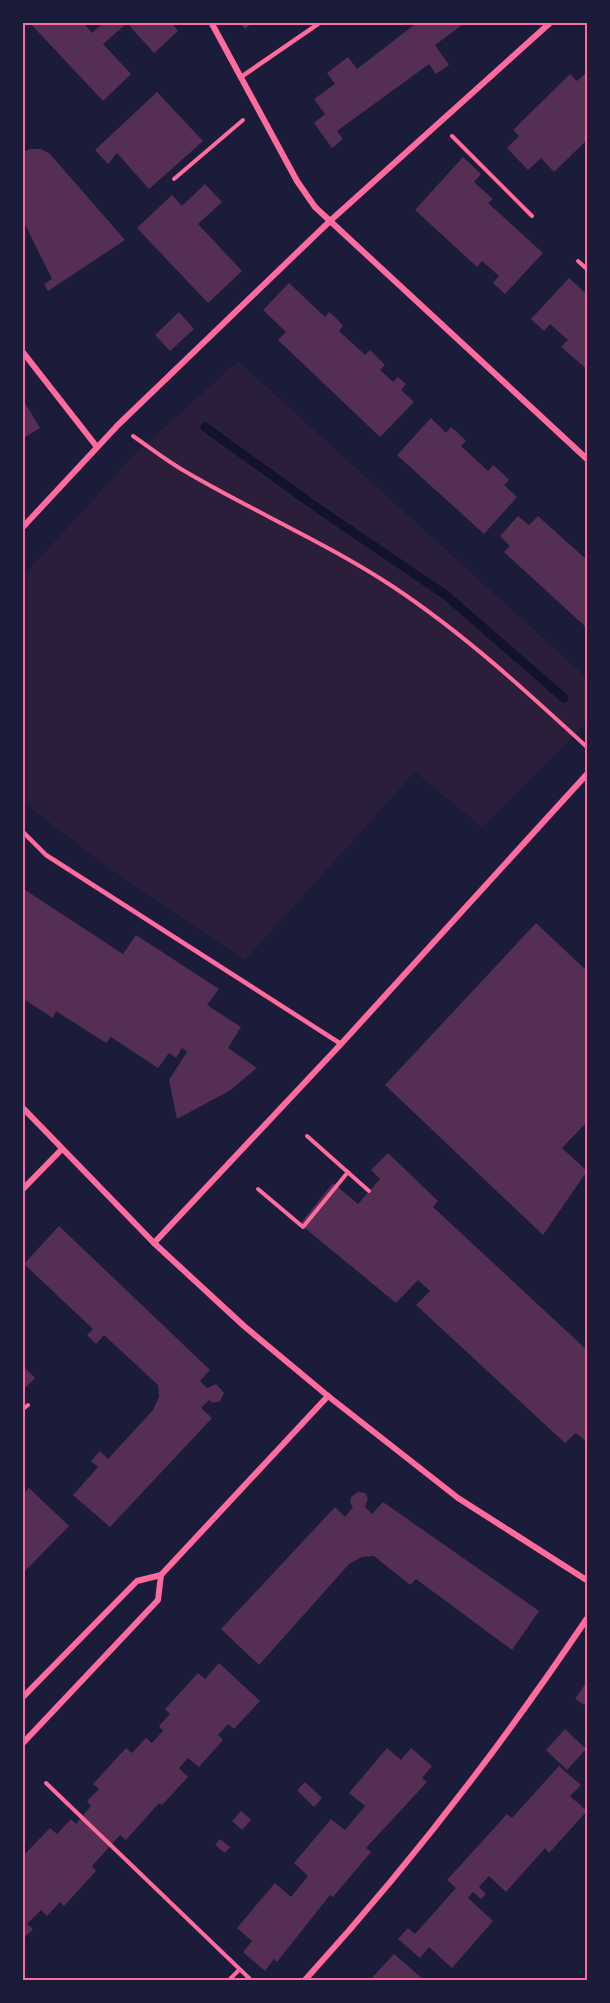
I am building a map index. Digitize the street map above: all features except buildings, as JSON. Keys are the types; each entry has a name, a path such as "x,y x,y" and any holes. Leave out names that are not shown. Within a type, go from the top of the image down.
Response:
{"street":[{"path":"211,22 297,182 315,207 588,460"},
{"path":"22,528 118,425 330,221 551,22"},
{"path":"22,351 97,447"},
{"path":"154,1243 341,1044 588,773"},
{"path":"22,1107 154,1243 244,1326 328,1396 458,1498 588,1581"},
{"path":"22,1190 62,1149"},
{"path":"22,1698 137,1581 161,1575 328,1396"},
{"path":"22,1744 158,1600 161,1575"},
{"path":"305,1980 369,1910 476,1775 588,1617"}],"lane":[{"path":"241,77 321,22"},
{"path":"22,831 46,855 341,1044"}],"path":[{"path":"174,179 257,108"},
{"path":"439,123 532,216"},
{"path":"578,261 588,270"},
{"path":"118,425 181,469 280,521 390,585 446,624 499,667 588,748"},
{"path":"308,1136 369,1191"},
{"path":"258,1189 303,1227 348,1172"},
{"path":"22,1410 28,1405"},
{"path":"46,1783 250,1980"},
{"path":"229,1980 239,1970"}],"shaded area":[{"path":"238,361 587,678 587,722 482,827 415,772 245,960 102,863 23,802 22,577 137,452"}],"waterway":[{"path":"205,427 316,507 447,596 564,698"}]}
